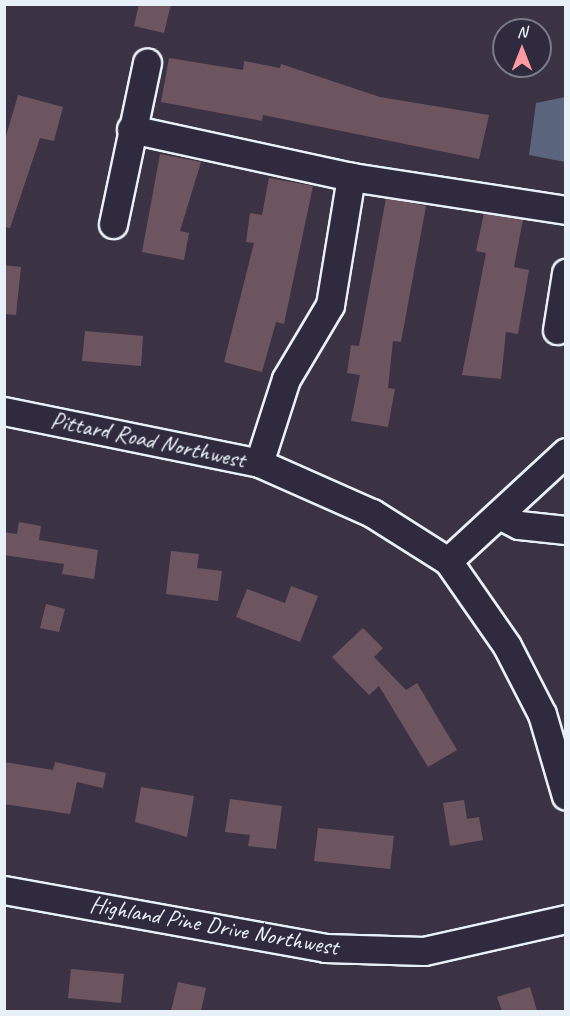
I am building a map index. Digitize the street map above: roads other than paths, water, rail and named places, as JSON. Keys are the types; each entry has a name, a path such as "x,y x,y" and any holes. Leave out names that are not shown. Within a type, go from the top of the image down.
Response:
{"street":[{"path":"113,224 131,129 147,63"},
{"path":"131,129 351,177 566,210"},
{"path":"259,464 286,379 330,304 351,177"},
{"path":"556,330 566,273"},
{"name":"Pittard Road Northwest","path":"4,411 259,464 372,513 448,561"},
{"path":"566,452 448,561 507,646 537,705 566,796"},
{"path":"499,515 519,525 566,530"},
{"name":"Highland Pine Drive Northwest","path":"4,890 325,948 424,951 566,919"}],"water":[{"path":"565,97 565,162 529,155 536,103"}]}
